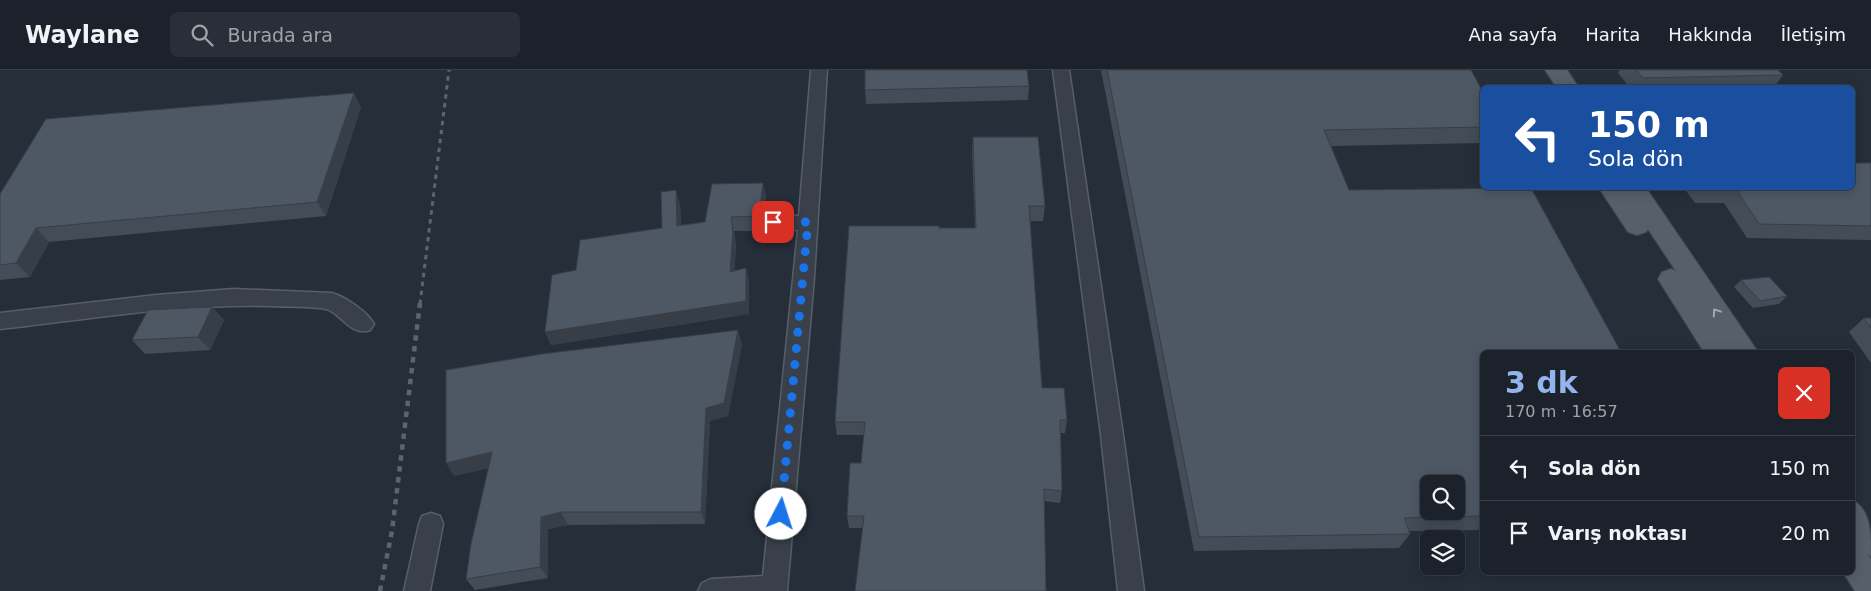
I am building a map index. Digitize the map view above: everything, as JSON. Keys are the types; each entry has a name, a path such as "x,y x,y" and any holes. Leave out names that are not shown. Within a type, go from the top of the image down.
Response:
{"main road":[{"path":"1538,70 1546,85"},
{"path":"1556,70 1566,85"},
{"path":"1612,190 1718,350"},
{"path":"1635,190 1743,350"},
{"path":"1855,518 1871,542"},
{"path":"1855,563 1871,587"}],"street":[{"path":"711,591 774,589 808,222 819,70"},
{"path":"1061,70 1112,434 1131,591"},
{"path":"773,222 808,222"},
{"path":"0,321 156,303 234,297 332,301 363,324"},
{"path":"417,591 431,524"}],"building":[{"path":"865,70 1027,70 1029,86 865,90"},
{"path":"1107,70 1471,70 1480,86 1480,127 1324,130 1349,190 1532,190 1620,350 1480,350 1480,516 1465,516 1465,475 1420,475 1420,518 1404,518 1410,534 1199,537"},
{"path":"1636,70 1778,70 1783,75 1643,78"},
{"path":"354,93 317,202 36,228 16,263 0,265 0,194 46,119"},
{"path":"973,137 1038,137 1045,206 1029,206 1042,388 1064,388 1067,420 1060,420 1062,491 1044,489 1046,591 855,591 864,516 847,516 850,463 861,463 865,422 835,422 849,226 976,228"},
{"path":"1855,163 1871,163 1871,226 1759,224 1737,190 1855,190"},
{"path":"763,183 759,216 731,217 733,232 730,272 746,268 746,301 545,332 552,275 576,270 580,240 662,228 661,192 676,190 677,226 705,222 712,184"},
{"path":"1769,277 1787,296 1760,301 1741,280"},
{"path":"212,307 198,337 132,340 148,310"},
{"path":"1864,318 1871,318 1871,328"},
{"path":"738,330 724,403 706,408 701,512 561,512 541,517 540,567 466,579 471,544 492,452 446,463 446,370 542,354"}],"railway":[{"path":"420,304 449,70"},
{"path":"380,591 392,531 420,303"}],"route":[{"path":"773,222 808,222 781,514"}]}
